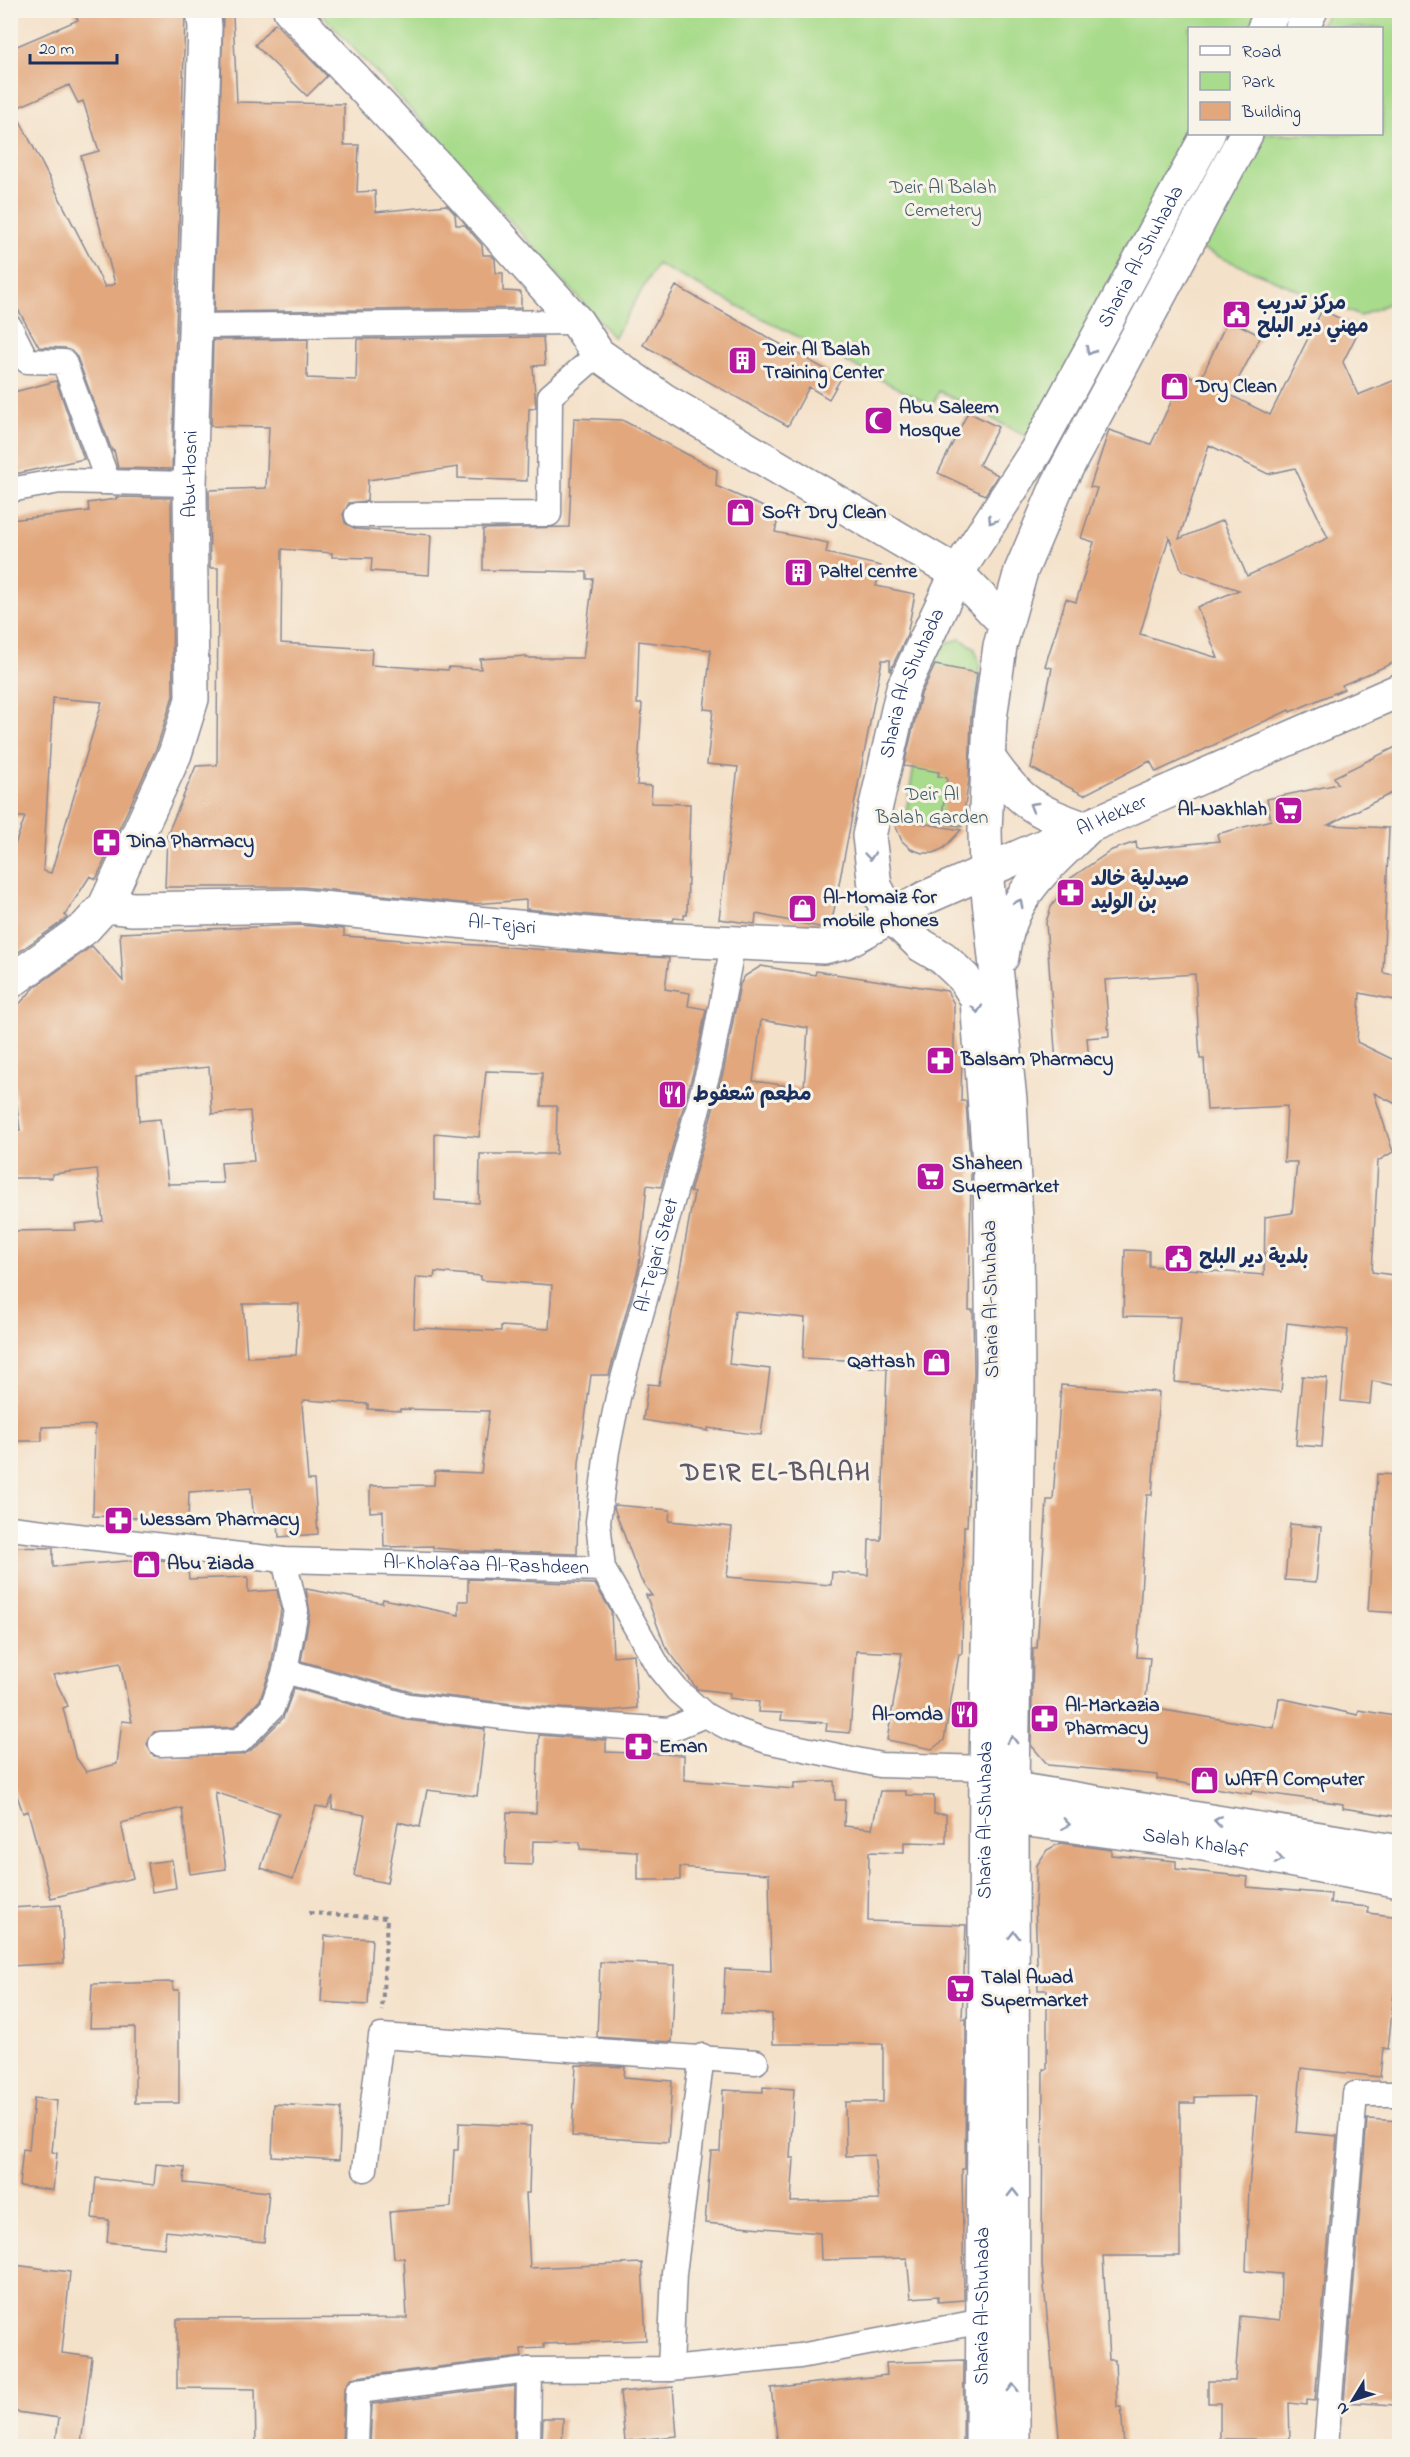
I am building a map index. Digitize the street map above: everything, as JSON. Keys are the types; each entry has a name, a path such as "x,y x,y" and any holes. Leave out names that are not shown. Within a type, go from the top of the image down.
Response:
{"main road":[{"path":"1265,27 1274,10"},
{"path":"1302,27 1311,10"},
{"path":"289,15 434,163 577,322 598,354 664,400 957,573 1006,624"},
{"name":"Abu-Hosni","path":"10,982 85,928 105,906 175,754 192,699 190,484 201,16"},
{"name":"Sharia Al-Shuhada","path":"1013,2446 997,1795 990,1175 977,999 964,978 943,958 921,945 891,916 875,886 869,836 903,688 957,573 1036,451 1207,135"},
{"name":"Sharia Al-Shuhada","path":"982,2446 983,2321 997,1795 1018,1390 1017,1242 1010,1100 986,872 985,831 992,708 1006,624 1020,572 1058,484 1245,135"},
{"name":"Al Hekker","path":"891,916 927,897 1400,690"},
{"path":"988,757 1005,782 1021,799 1051,816 1086,829 1030,884 1011,922 1003,947 999,980"},
{"name":"Al-Tejari","path":"105,906 133,909 300,906 632,938 824,947 845,942 891,916"},
{"name":"Salah Khalaf","path":"997,1795 1400,1852"},
{"name":"Salah Khalaf","path":"997,1795 1193,1842 1400,1881"}],"street":[{"path":"195,326 577,322"},
{"path":"10,327 27,361 64,362 108,482"},
{"path":"357,515 549,514 550,396 598,354"},
{"path":"10,490 60,481 190,484"},
{"name":"Al-Tejari Steet","path":"603,1569 598,1522 609,1440 618,1397 710,1065 733,944"},
{"name":"Al-Kholafaa Al-Rashdeen","path":"10,1528 284,1560 603,1569 659,1668 677,1690 705,1715 729,1728 767,1741 880,1765 997,1795"},
{"path":"161,1744 240,1741 272,1708 285,1671 296,1610 284,1560"},
{"path":"285,1671 409,1706 529,1720 669,1730 705,1715"},
{"path":"365,2169 381,2036 702,2056 756,2062"},
{"path":"670,2369 674,2273 702,2056"},
{"path":"1326,2446 1355,2094 1400,2094"},
{"path":"356,2446 358,2391 529,2370 670,2369 800,2356 983,2321"},
{"path":"528,2446 529,2370"}],"path":[{"path":"309,1913 387,1918 381,2036"}],"green space":[{"name":"Deir Al Balah Cemetery","path":"319,11 1260,11 1252,27 1188,27 1189,135 1029,438 939,391 932,406 657,264 614,338 427,127"},
{"path":"1329,11 1399,11 1399,299 1360,316 1198,248 1260,135 1383,135 1383,27 1320,27"},
{"name":"Deir Al Balah Garden","path":"960,639 974,647 980,663 955,827 942,839 912,831 905,818 933,655 943,644"}],"building":[{"path":"72,10 142,10 136,14 185,15 172,469 118,468 114,450 112,451 77,357 65,348 39,347 10,295 10,49 78,20","holes":["69,85 78,103 83,101 99,151 81,156 115,284 105,287 14,109"]},
{"path":"223,16 233,16 237,102 344,104 344,145 359,145 357,192 375,191 376,212 447,205 455,214 456,225 465,225 482,245 483,255 491,255 495,259 496,273 503,273 503,291 521,292 521,308 214,312"},
{"path":"275,23 327,76 307,96 255,45"},
{"name":"Deir Al Balah Training Center","path":"676,286 841,378 829,399 809,387 788,426 643,345"},
{"path":"1322,310 1360,328 1343,362 1358,395 1400,378 1400,660 1342,685 1344,689 1290,712 1289,710 1156,772 1150,761 1084,795 1031,768 1052,668 1045,666 1066,599 1076,602 1094,542 1081,538 1097,488 1090,487 1109,430 1151,444 1185,373 1200,381 1228,319 1261,336 1230,395 1270,415","holes":["1209,445 1268,474 1295,468 1328,538 1247,576 1223,520 1179,539","1169,537 1182,571 1239,590 1197,607 1218,658 1140,634"]},
{"path":"543,337 545,365 533,366 536,408 529,409 527,481 458,478 458,467 368,480 367,501 349,503 343,514 345,523 356,529 431,535 429,575 371,571 372,558 332,557 332,553 282,549 281,643 372,649 371,665 448,670 449,667 481,669 480,659 526,656 526,658 583,658 593,579 587,579 587,572 483,570 483,529 569,527 574,418 622,420 717,470 716,486 779,514 775,532 828,543 826,553 881,566 876,586 915,594 907,635 890,671 890,660 882,660 831,926 824,928 756,914 755,924 719,919 738,767 707,764 713,710 704,709 711,650 639,641 637,704 642,704 637,785 652,786 651,803 690,804 687,915 684,915 684,919 674,918 673,921 633,919 526,909 526,900 472,904 302,887 165,887 167,835 196,766 217,765 218,568 210,568 209,490 266,488 269,427 211,426 213,340 308,339 307,378 356,380 357,339"},
{"path":"56,381 84,459 10,475 10,393"},
{"path":"968,412 998,427 979,465 998,475 985,495 938,473"},
{"path":"116,497 171,498 173,696 157,747 96,879 90,876 65,915 67,918 13,956 10,953 10,858 25,817 10,817 10,520 89,511 88,503 116,499","holes":["53,698 102,702 51,873 43,871"]},
{"name":"Deir Al Balah Garden","path":"935,665 977,673 971,718 969,779 962,826 941,823 947,778 938,776 939,772 904,766 921,694"},
{"path":"1400,745 1400,789 1328,825 1389,828 1383,973 1400,976 1400,1001 1360,993 1357,1042 1400,1063 1400,1106 1374,1093 1393,1152 1378,1161 1372,1272 1400,1276 1400,1386 1372,1381 1370,1404 1341,1401 1348,1330 1287,1323 1281,1392 1175,1382 1181,1317 1123,1316 1125,1250 1149,1251 1149,1266 1264,1275 1265,1217 1292,1213 1297,1162 1284,1162 1287,1106 1207,1110 1204,1059 1200,1059 1195,974 1105,980 1109,1036 1087,1038 1089,1061 1056,1064 1046,922 1051,907 1071,878 1112,850 1136,842 1137,849 1219,841 1217,834 1271,820 1267,799 1338,784 1334,777"},
{"path":"892,818 961,830 944,848 934,853 922,853 911,849 902,841"},
{"path":"299,925 344,929 344,936 669,958 665,989 690,993 688,1006 706,1009 696,1062 661,1187 647,1185 639,1266 609,1375 591,1375 579,1463 577,1554 468,1551 433,1548 433,1546 384,1547 383,1511 370,1512 370,1486 434,1485 435,1471 481,1473 489,1411 400,1409 400,1411 368,1409 368,1404 305,1400 302,1403 308,1480 314,1480 318,1534 279,1537 278,1523 254,1522 251,1488 189,1492 188,1520 93,1516 95,1425 42,1427 42,1441 10,1441 10,1231 76,1230 75,1224 103,1221 97,1169 52,1174 52,1178 10,1178 10,1130 20,1130 10,1053 10,1014 35,987 92,946 123,981 120,933","holes":["209,1067 212,1114 250,1111 254,1161 221,1163 223,1183 168,1184 160,1119 139,1121 137,1074","486,1071 542,1073 541,1106 557,1106 556,1154 480,1154 479,1203 435,1200 435,1133 479,1137","435,1272 481,1276 481,1280 552,1285 549,1329 501,1326 501,1331 414,1328 416,1277 434,1278","243,1304 299,1304 296,1355 247,1357"]},
{"path":"761,966 815,975 816,971 947,991 954,1004 954,1053 962,1053 961,1101 966,1101 971,1176 969,1310 973,1310 974,1372 967,1526 964,1526 962,1654 959,1654 944,1740 932,1749 887,1740 902,1653 856,1651 850,1733 826,1731 827,1723 781,1720 782,1713 758,1712 759,1702 729,1698 730,1693 697,1689 665,1646 646,1595 652,1596 641,1580 614,1508 615,1505 670,1510 669,1521 732,1527 727,1577 831,1585 832,1572 868,1575 869,1540 881,1540 887,1368 866,1367 866,1361 803,1358 805,1318 735,1311 729,1364 770,1369 761,1435 708,1428 708,1431 643,1420 648,1384 659,1385 694,1193 690,1192 724,1069 740,984 745,976","holes":["761,1020 808,1028 804,1088 753,1081"]},
{"path":"1302,1376 1327,1378 1322,1447 1296,1445"},
{"path":"1061,1385 1159,1392 1152,1495 1147,1495 1137,1657 1150,1658 1145,1707 1274,1728 1279,1698 1358,1715 1359,1710 1400,1717 1400,1817 1343,1808 1343,1804 1252,1791 1251,1794 1157,1779 1157,1775 1048,1765 1031,1745 1033,1648 1037,1648 1047,1500 1053,1500"},
{"path":"1377,1474 1400,1475 1400,1613 1368,1611"},
{"path":"1290,1524 1321,1527 1316,1582 1285,1580"},
{"path":"10,1547 53,1548 53,1567 151,1559 187,1563 189,1579 248,1577 248,1592 277,1590 281,1610 271,1667 260,1700 234,1727 154,1732 147,1744 154,1756 241,1755 250,1751 283,1718 294,1688 405,1720 485,1729 477,1796 427,1790 420,1827 398,1822 387,1883 354,1876 365,1815 332,1809 333,1796 327,1808 316,1806 293,1879 261,1868 279,1813 215,1792 226,1869 190,1874 182,1808 121,1823 133,1878 51,1898 28,1811 23,1813 10,1775","holes":["120,1663 132,1722 122,1721 117,1764 86,1772 75,1756 63,1708 68,1706 53,1675"]},
{"path":"468,1579 595,1584 611,1611 613,1656 634,1654 637,1708 608,1711 530,1706 412,1692 301,1661 310,1612 306,1589 382,1603 383,1599 459,1615 459,1601 468,1601"},
{"path":"539,1735 606,1740 606,1752 684,1755 684,1780 794,1789 794,1783 834,1781 835,1800 845,1800 844,1826 872,1829 880,1791 906,1791 906,1795 934,1796 934,1814 946,1814 946,1843 904,1842 904,1853 869,1852 868,1921 966,1925 962,2019 966,2019 965,2169 962,2169 964,2300 938,2302 938,2296 911,2298 907,2258 821,2260 820,2233 705,2223 711,2151 720,2151 723,2090 763,2092 763,2087 794,2089 790,2158 794,2158 791,2202 879,2200 874,2155 846,2156 845,2102 883,2102 883,2044 773,2044 772,2014 723,2012 725,1969 771,1971 769,1874 680,1867 680,1880 638,1880 638,1852 580,1849 580,1842 533,1841 532,1865 505,1864 507,1812 536,1813"},
{"path":"1060,1843 1111,1850 1111,1855 1176,1861 1176,1869 1248,1877 1247,1887 1331,1894 1330,1903 1368,1907 1368,1913 1400,1917 1400,1994 1394,1993 1388,2049 1383,2048 1380,2077 1301,2068 1296,2132 1337,2136 1315,2401 1307,2400 1307,2405 1289,2403 1290,2439 1220,2439 1220,2403 1208,2403 1208,2381 1235,2381 1240,2316 1280,2320 1281,2274 1246,2271 1249,2188 1257,2096 1195,2097 1195,2103 1180,2103 1180,2256 1103,2256 1109,2360 1115,2360 1117,2407 1121,2407 1124,2446 1060,2446 1042,2265 1043,2069 1047,2069 1047,1990 1038,1990 1035,1904 1037,1865 1047,1850"},
{"path":"172,1860 176,1888 152,1892 148,1863"},
{"path":"61,1905 64,1963 10,1966 10,1908"},
{"path":"325,1936 372,1939 368,2005 321,2002"},
{"path":"600,1962 675,1965 672,2042 597,2037"},
{"path":"173,1982 173,1990 179,1990 179,2103 135,2103 135,2027 90,2028 92,1984"},
{"path":"576,2065 625,2067 624,2077 672,2081 668,2142 572,2136"},
{"path":"34,2098 57,2101 52,2152 57,2153 53,2190 19,2186 23,2149 29,2150"},
{"path":"274,2104 341,2108 339,2160 272,2156"},
{"path":"1367,2119 1400,2121 1400,2331 1395,2405 1344,2402"},
{"path":"459,2123 531,2126 529,2193 526,2193 530,2268 642,2263 646,2340 544,2344 544,2348 521,2349 522,2357 356,2377 350,2380 344,2390 342,2446 256,2446 255,2389 177,2388 177,2319 407,2318 404,2258 394,2258 390,2212 451,2207 454,2150 458,2150"},
{"path":"156,2164 185,2167 184,2183 269,2192 264,2242 166,2231 164,2248 107,2242 109,2220 92,2218 96,2178 154,2185"},
{"path":"14,2265 70,2272 62,2353 92,2357 81,2444 56,2440 59,2418 10,2411 10,2303"},
{"path":"964,2360 963,2446 805,2446 804,2443 778,2446 771,2388 887,2375 886,2363"},
{"path":"515,2386 514,2446 370,2446 372,2404"},
{"path":"673,2387 677,2436 625,2441 620,2392"},
{"path":"543,2418 563,2418 562,2446 542,2446"}],"place":[{"name":"مركز تدريب مهني دير البلح","path":"1236,315"},
{"name":"Deir Al Balah Training Center","path":"742,361"},
{"name":"Dry Clean","path":"1175,387"},
{"name":"Abu Saleem Mosque","path":"878,420"},
{"name":"Soft Dry Clean","path":"741,513"},
{"name":"Paltel centre","path":"798,572"},
{"name":"Al-Nakhlah","path":"1288,810"},
{"name":"Dina Pharmacy","path":"106,842"},
{"name":"صيدلية خالد بن الوليد","path":"1070,892"},
{"name":"Al-Momaiz for mobile phones","path":"802,909"},
{"name":"Balsam Pharmacy","path":"940,1060"},
{"name":"مطعم شعفوط","path":"672,1095"},
{"name":"Shaheen Supermarket","path":"931,1176"},
{"name":"بلدية دير البلح","path":"1178,1258"},
{"name":"Qattash","path":"936,1362"},
{"name":"Wessam Pharmacy","path":"119,1520"},
{"name":"Abu Ziada","path":"146,1564"},
{"name":"Al-omda","path":"964,1715"},
{"name":"Al-Markazia Pharmacy","path":"1044,1718"},
{"name":"Eman","path":"638,1747"},
{"name":"WAFA Computer","path":"1204,1780"},
{"name":"Talal Awad Supermarket","path":"960,1989"}],"district":[{"name":"DEIR EL-BALAH","path":"776,1474"}]}
